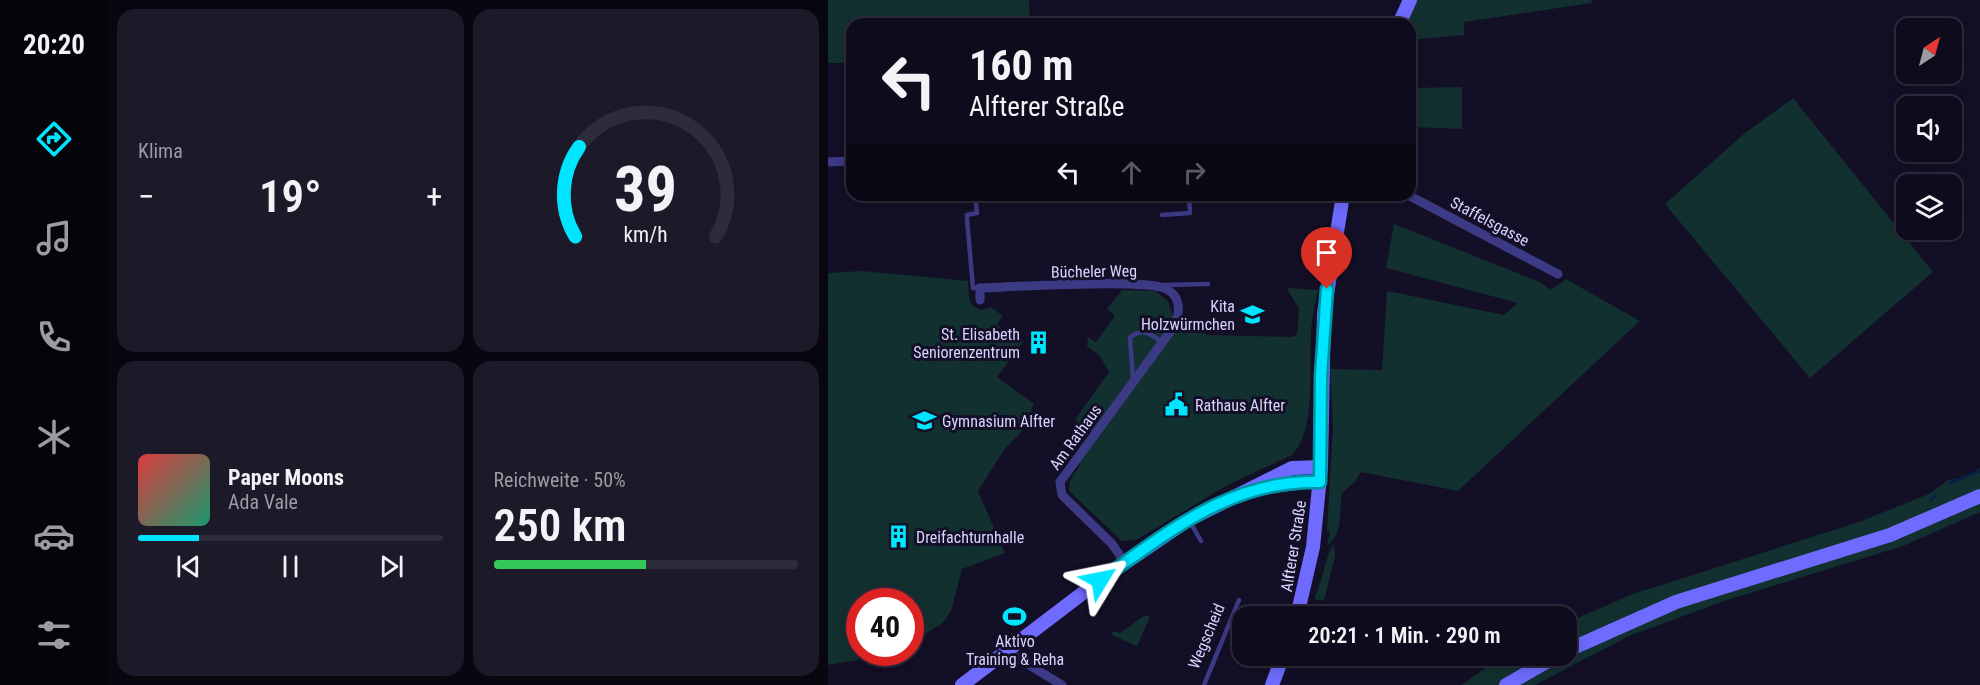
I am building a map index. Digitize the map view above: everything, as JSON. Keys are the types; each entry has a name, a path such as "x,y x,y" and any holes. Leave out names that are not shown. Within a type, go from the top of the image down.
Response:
{"street":[{"path":"1402,18 1410,0"},
{"path":"828,162 846,161"},
{"name":"Staffelsgasse","path":"1416,199 1558,274"},
{"name":"Alfterer Straße","path":"1299,606 1313,548 1320,482 1324,313 1342,201"},
{"name":"Bücheler Weg","path":"980,288 1157,285"},
{"name":"Am Rathaus","path":"1125,563 1112,544 1062,495 1060,486 1067,471 1175,325 1179,310 1173,294 1157,285"},
{"path":"980,288 980,300"},
{"path":"962,685 1125,563 1188,520 1292,468 1321,467"},
{"path":"1250,489 1320,482"},
{"path":"1577,646 1676,602 1890,535 1980,496"},
{"path":"1006,651 1062,685"},
{"path":"1272,685 1280,666"},
{"path":"1506,685 1539,666"}],"lane":[{"path":"976,201 977,213 967,215 973,288 980,288"},
{"path":"1162,215 1190,213 1189,201"},
{"name":"Bücheler Weg","path":"1157,285 1208,284"},
{"path":"1133,381 1130,338 1138,333 1147,332 1162,342"},
{"path":"1188,520 1201,541"},
{"name":"Wegscheid","path":"1204,685 1239,600"}],"green space":[{"path":"828,0 1029,0 1030,18 846,18 846,63 828,63"},
{"path":"1417,0 1591,0 1592,3 1464,22 1464,35 1416,39 1416,18 1408,18"},
{"path":"1462,87 1462,129 1416,127 1416,88"},
{"path":"1793,98 1896,226 1896,240 1907,240 1933,272 1810,378 1665,204 1745,133"},
{"path":"1394,224 1540,282 1551,290 1566,279 1640,321 1458,491 1361,472 1355,482 1342,493 1340,521 1336,535 1327,545 1330,533 1327,530 1333,427 1330,369 1382,370 1387,291 1504,315 1518,303 1386,268"},
{"path":"862,271 968,281 971,304 983,310 991,307 1003,316 997,324 1000,327 998,330 1009,339 1012,335 1023,342 997,377 1034,404 1031,410 1036,416 1004,450 978,491 1005,553 962,569 951,611 944,622 924,635 924,588 846,588 846,662 828,665 828,273"},
{"path":"1287,288 1318,290 1311,330 1310,398 1305,431 1300,445 1292,455 1229,484 1136,540 1122,541 1069,491 1070,480 1080,465 1078,463 1092,432 1075,420 1109,372 1100,356 1087,346 1088,337 1096,342 1115,316 1107,309 1122,290 1155,291 1168,301 1175,318 1188,326 1201,329 1206,335 1293,337 1297,334 1299,309"},
{"path":"1980,468 1980,512 1903,546 1724,601 1629,636 1577,663 1577,618 1633,594 1859,522 1929,494 1948,480 1964,478"},
{"path":"1334,544 1335,556 1324,601 1314,599 1329,555"},
{"path":"1145,615 1150,617 1137,646 1112,635 1113,631 1120,633"},
{"path":"1489,666 1571,666 1535,685 1461,685"}],"waterway":[{"path":"1949,483 1980,471"},
{"path":"1931,500 1935,496"}],"place":[{"name":"Kita Holzwürmchen","path":"1253,315"},
{"name":"St. Elisabeth Seniorenzentrum","path":"1038,343"},
{"name":"Rathaus Alfter","path":"1177,405"},
{"name":"Gymnasium Alfter","path":"924,421"},
{"name":"Dreifachturnhalle","path":"898,537"},
{"name":"Aktivo Training & Reha","path":"1015,616"}],"route":[{"path":"1100,580 1147,546 1216,504 1250,489 1320,482 1321,376 1327,289"}]}
